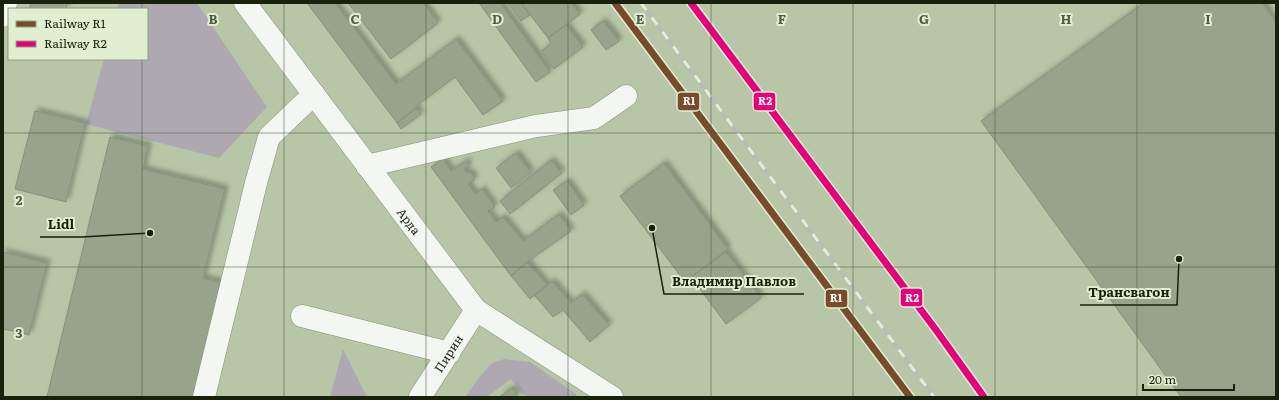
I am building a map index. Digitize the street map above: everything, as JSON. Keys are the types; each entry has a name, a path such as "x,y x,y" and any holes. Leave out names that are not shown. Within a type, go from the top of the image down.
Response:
{"street":[{"path":"3,16 6,3"},
{"name":"Арда","path":"245,3 476,310 612,397"},
{"path":"204,397 256,183 269,137 314,94"},
{"path":"367,166 460,142 536,126 594,118 626,96"},
{"name":"Пирин","path":"420,397 476,310"},
{"path":"302,316 449,353"}],"shaded area":[{"path":"119,3 197,3 267,107 219,158 86,124 104,60 148,60 148,8 117,8"},
{"path":"343,349 367,397 330,397"},
{"path":"504,359 530,362 576,394 576,397 526,397 511,379 487,397 465,397 492,363"}],"building":[{"path":"31,3 67,3 66,8 29,8"},
{"path":"307,3 335,3 396,84 456,39 503,101 483,115 455,77 416,106 416,108 397,123"},
{"path":"348,3 423,3 438,23 391,59"},
{"path":"479,3 500,3 550,72 536,82"},
{"path":"508,3 521,3 530,15 521,21"},
{"path":"521,3 571,3 580,14 548,38"},
{"path":"1144,3 1262,3 1276,22 1276,397 1181,397 981,121"},
{"path":"603,21 619,41 606,50 591,30"},
{"path":"566,25 583,47 554,69 541,51 551,44 548,38"},
{"path":"416,108 421,114 401,129 397,123"},
{"path":"35,111 85,123 66,202 15,189"},
{"path":"110,137 148,146 143,169 225,189 203,278 227,284 199,397 47,397"},
{"path":"516,153 531,172 511,188 496,168"},
{"path":"443,159 451,171 466,161 469,166 464,169 467,173 469,171 475,179 468,184 475,194 482,189 495,207 488,211 496,222 503,217 523,241 559,214 571,231 527,262 511,276 431,167"},
{"path":"551,160 562,173 510,214 500,201"},
{"path":"664,163 728,249 685,282 620,196"},
{"path":"567,181 584,205 571,215 553,190"},
{"path":"3,252 47,263 29,335 4,329 3,332"},
{"path":"726,252 761,298 726,324 691,277"},
{"path":"527,262 547,285 530,299 511,276"},
{"path":"552,281 571,303 582,294 609,325 590,342 563,310 553,317 535,296"},
{"path":"512,388 519,397 499,397"}],"railway":[{"path":"615,3 910,397"},
{"path":"641,3 934,397"}],"rail line":[{"name":"R1","path":"615,3 910,397"},
{"name":"R2","path":"691,3 936,330 984,397"}],"place":[{"name":"Владимир Павлов","path":"652,228"},
{"name":"Lidl","path":"150,233"},
{"name":"Tрансвагон","path":"1179,259"}]}
